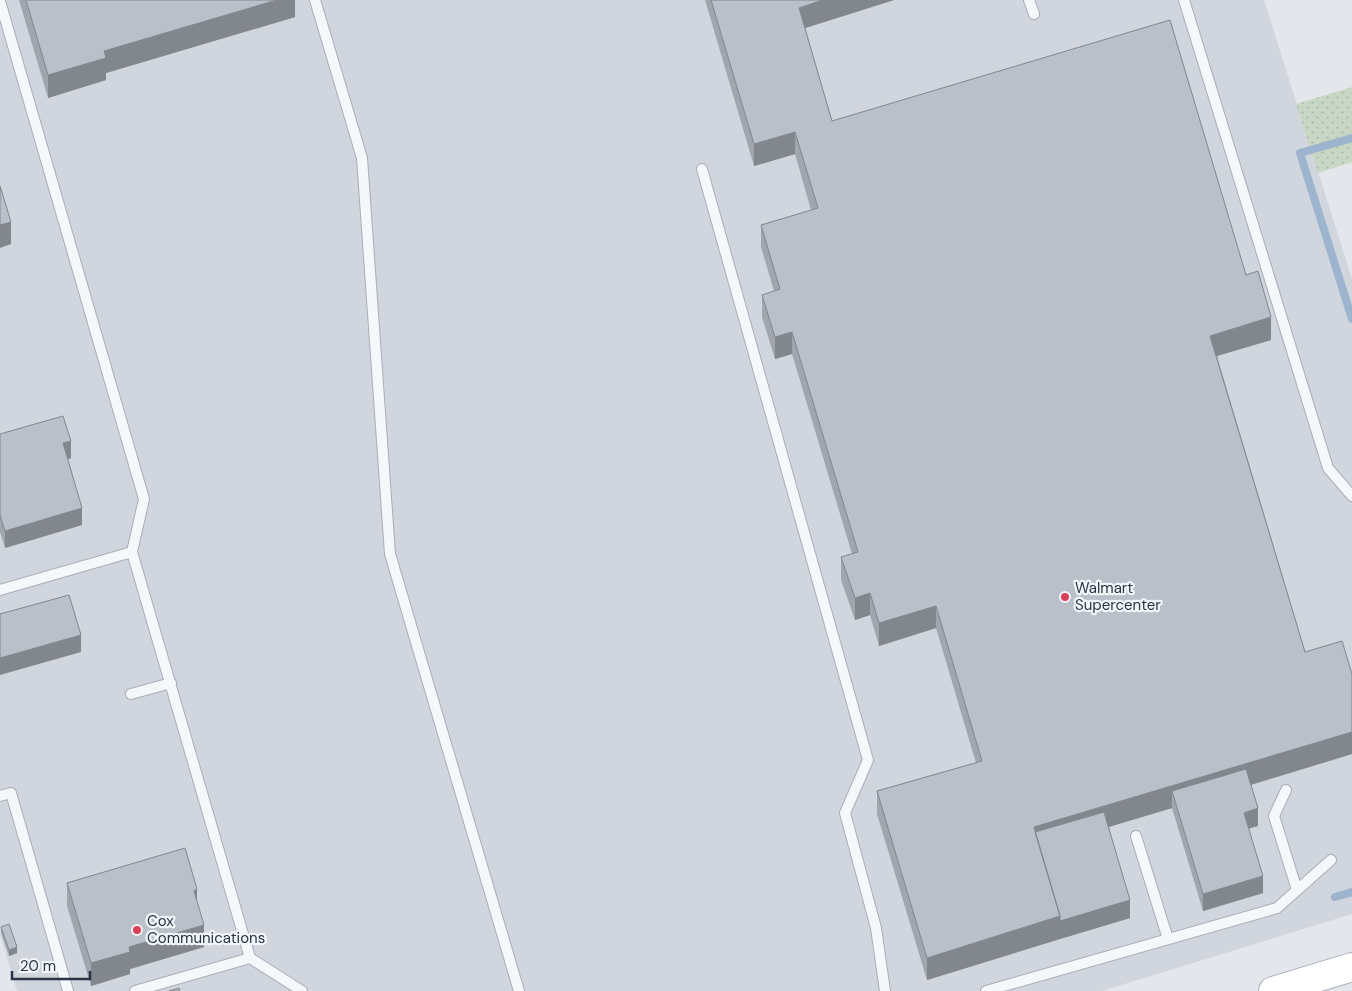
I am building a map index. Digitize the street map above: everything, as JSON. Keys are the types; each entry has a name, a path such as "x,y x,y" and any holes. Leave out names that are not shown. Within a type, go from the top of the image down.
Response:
{"main road":[{"path":"1273,991 1352,967"}],"lane":[{"path":"316,0 362,158 390,554 519,991"},
{"path":"1029,0 1034,14"},
{"path":"1184,0 1328,468 1352,496"},
{"path":"0,2 144,499 132,552 250,958 302,991"},
{"path":"702,169 868,760 845,813 876,928 885,991"},
{"path":"0,590 132,552"},
{"path":"131,694 171,683"},
{"path":"1286,790 1274,816 1297,890"},
{"path":"0,796 11,793 68,991"},
{"path":"1136,836 1168,939"},
{"path":"986,991 1277,908 1331,860"},
{"path":"135,991 250,958"}],"shaded area":[{"path":"0,0 1264,0 1352,279 1352,914 1102,991 17,991 0,935"}],"green space":[{"path":"1352,87 1352,162 1318,173 1296,104"}],"building":[{"path":"26,0 277,0 104,51 106,58 48,75"},
{"path":"711,0 823,0 799,8 832,121 1170,20 1246,275 1258,271 1271,317 1210,336 1305,652 1342,641 1352,674 1352,732 1034,827 1060,916 927,958 877,791 982,761 936,606 879,623 870,593 855,598 841,557 858,552 792,332 775,337 762,295 780,289 761,225 818,208 795,132 754,144"},
{"path":"0,186 11,222 0,225"},
{"path":"63,416 71,441 63,443 82,508 5,531 0,515 0,434"},
{"path":"69,595 81,635 0,658 0,614"},
{"path":"1246,769 1258,808 1244,813 1263,876 1203,894 1172,791"},
{"path":"1104,812 1130,900 1060,921 1035,832"},
{"name":"Cox Communications","path":"185,848 197,889 194,891 204,925 129,947 130,952 91,963 67,883"},
{"path":"9,924 17,947 9,950 1,927"},
{"path":"179,988 180,991 169,991"}],"waterway":[{"path":"1352,138 1300,153 1352,319"},
{"path":"1335,897 1352,892"}],"place":[{"name":"Walmart Supercenter","path":"1065,597"},
{"name":"Cox Communications","path":"137,930"}]}
